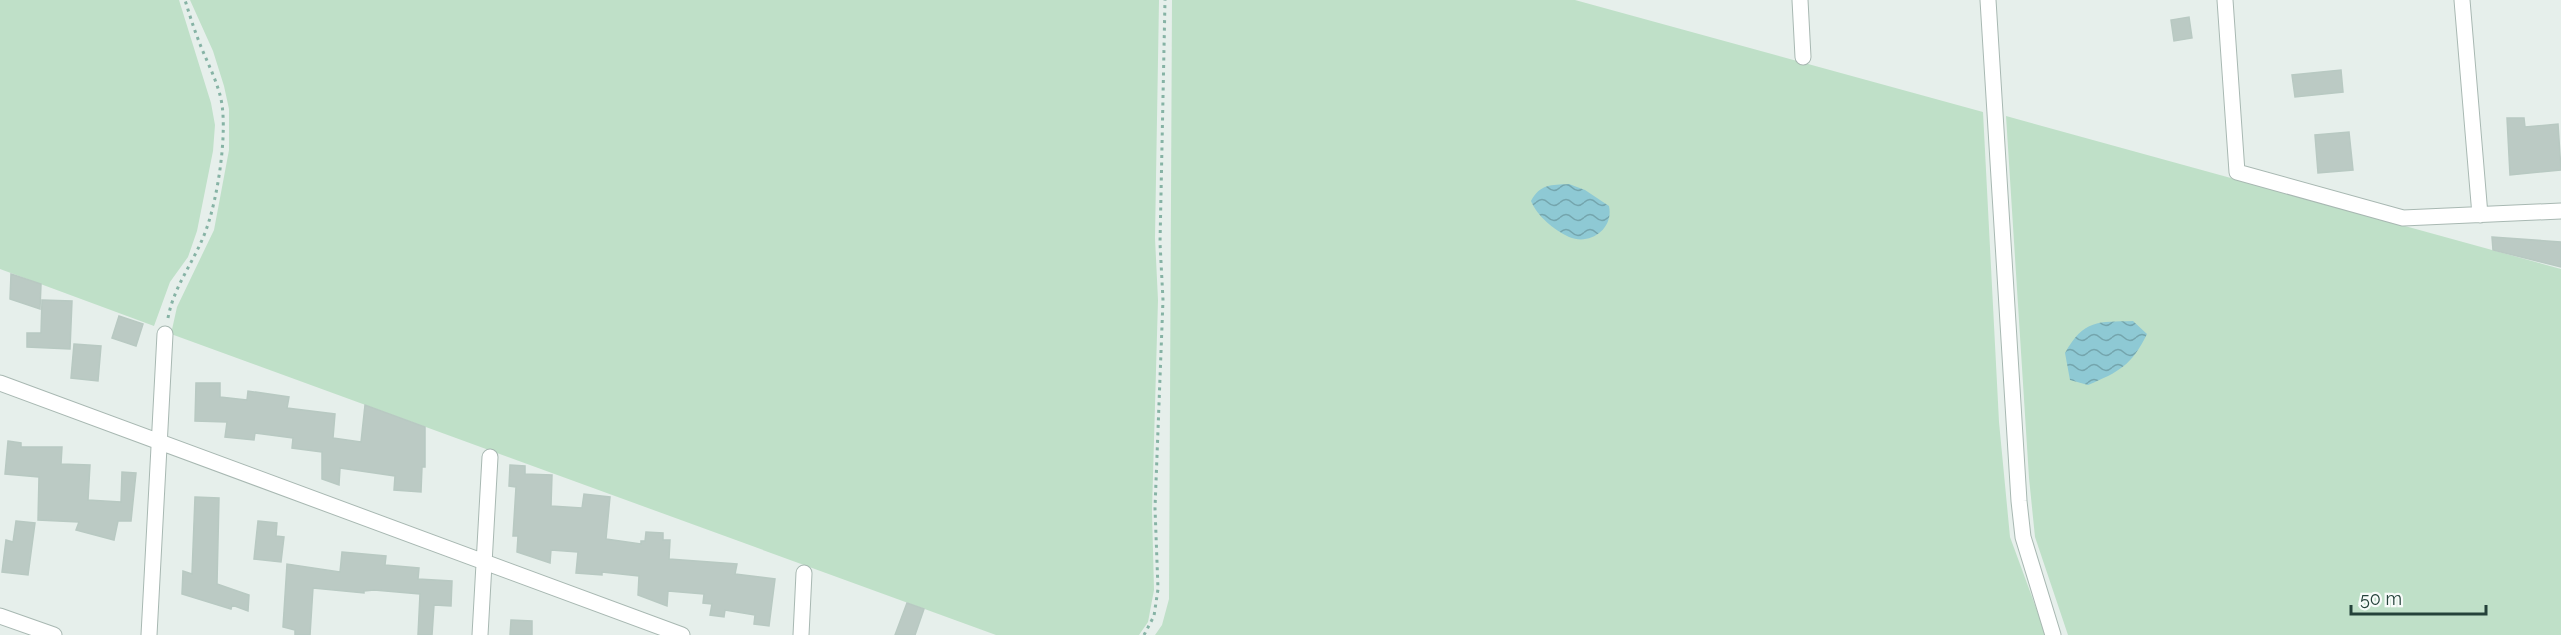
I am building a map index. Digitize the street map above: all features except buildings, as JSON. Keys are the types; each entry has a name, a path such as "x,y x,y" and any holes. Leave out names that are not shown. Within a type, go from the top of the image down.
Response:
{"street":[{"path":"1800,0 1803,57"},
{"path":"1988,0 2014,446 2020,510 2024,537 2053,635"},
{"path":"2225,0 2236,172 2403,219 2561,211"},
{"path":"2462,0 2480,215"},
{"path":"149,635 165,334"},
{"path":"0,383 682,635"},
{"path":"480,635 490,457"},
{"path":"801,635 804,573"},
{"path":"0,616 54,635"}],"path":[{"path":"165,334 170,305 206,229 222,149 224,113 220,94 185,0"},
{"path":"1144,635 1154,616 1158,589 1155,508 1163,300 1160,243 1165,0"}],"green space":[{"path":"0,0 179,0 211,103 215,125 213,151 197,231 188,257 170,282 154,326 0,269"},
{"path":"190,0 1159,0 1155,238 1158,300 1152,511 1154,590 1148,622 1139,635 996,635 171,334 177,307 214,230 229,150 229,109 224,86 213,51"},
{"path":"1172,0 1575,0 1983,112 1999,422 2010,537 2046,635 1155,635 1162,625 1169,599"},
{"path":"2006,116 2561,269 2561,635 2068,635 2035,537 2029,478"}],"water":[{"path":"1569,184 1585,190 1609,206 1608,222 1599,234 1585,239 1569,237 1552,226 1534,207 1531,201 1542,188"},
{"path":"2133,321 2147,334 2136,353 2124,366 2088,385 2070,380 2065,353 2079,334 2086,328 2101,323"}]}
